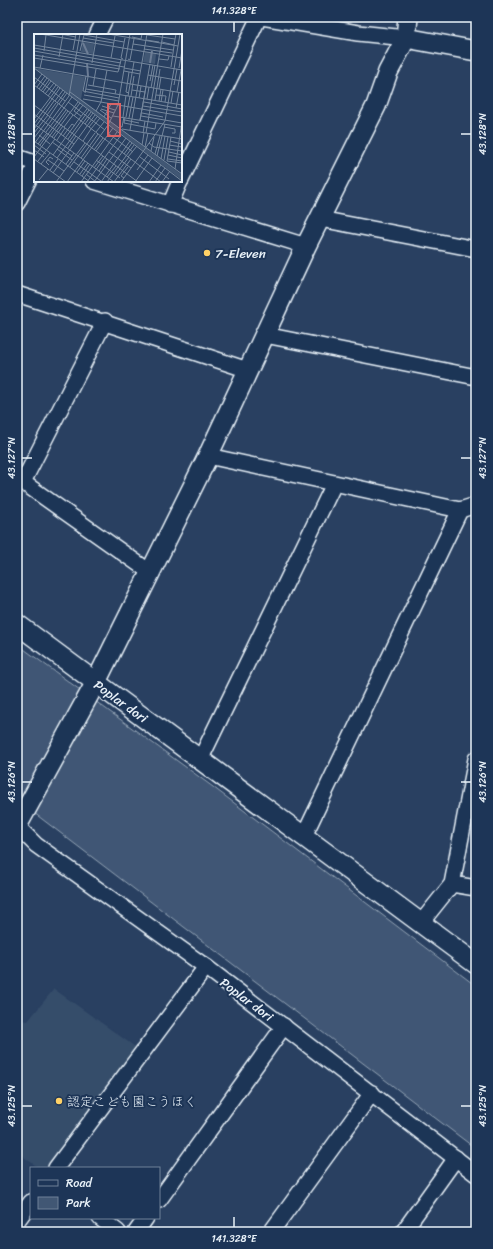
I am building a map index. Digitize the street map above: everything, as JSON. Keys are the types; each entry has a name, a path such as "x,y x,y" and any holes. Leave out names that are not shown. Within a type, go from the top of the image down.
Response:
{"street":[{"path":"98,34 106,17"},
{"path":"182,178 259,17"},
{"path":"262,17 358,33 406,38 476,51"},
{"path":"17,826 96,682 208,456 306,246 376,106 388,72 406,38 408,17"},
{"path":"17,158 34,163"},
{"path":"17,203 34,169"},
{"path":"97,182 306,246"},
{"path":"170,205 180,182"},
{"path":"320,219 476,249"},
{"path":"17,294 105,321 248,370"},
{"path":"105,321 20,480 150,572"},
{"path":"265,335 476,377"},
{"path":"208,456 460,510 476,505"},
{"path":"200,760 334,484"},
{"path":"303,838 460,510"},
{"name":"Poplar dori","path":"17,624 303,838 476,964"},
{"path":"420,924 452,884 476,759"},
{"name":"Poplar dori","path":"17,826 36,845 284,1026 476,1174"},
{"path":"452,884 476,888"},
{"path":"57,1167 206,968"},
{"path":"160,1199 284,1026"},
{"path":"271,1232 372,1093"},
{"path":"403,1232 456,1158"},
{"path":"17,1221 30,1203"},
{"path":"101,1219 118,1232"},
{"path":"136,1232 145,1219"}],"shaded area":[{"name":"認定こども園こうほく","path":"54,989 138,1049 52,1167 38,1167 17,1152 17,1020 28,1021"}],"green space":[{"path":"17,644 213,787 476,986 476,1149 17,800"}],"place":[{"name":"7-Eleven","path":"207,253"},
{"name":"認定こども園こうほく","path":"59,1101"}]}
